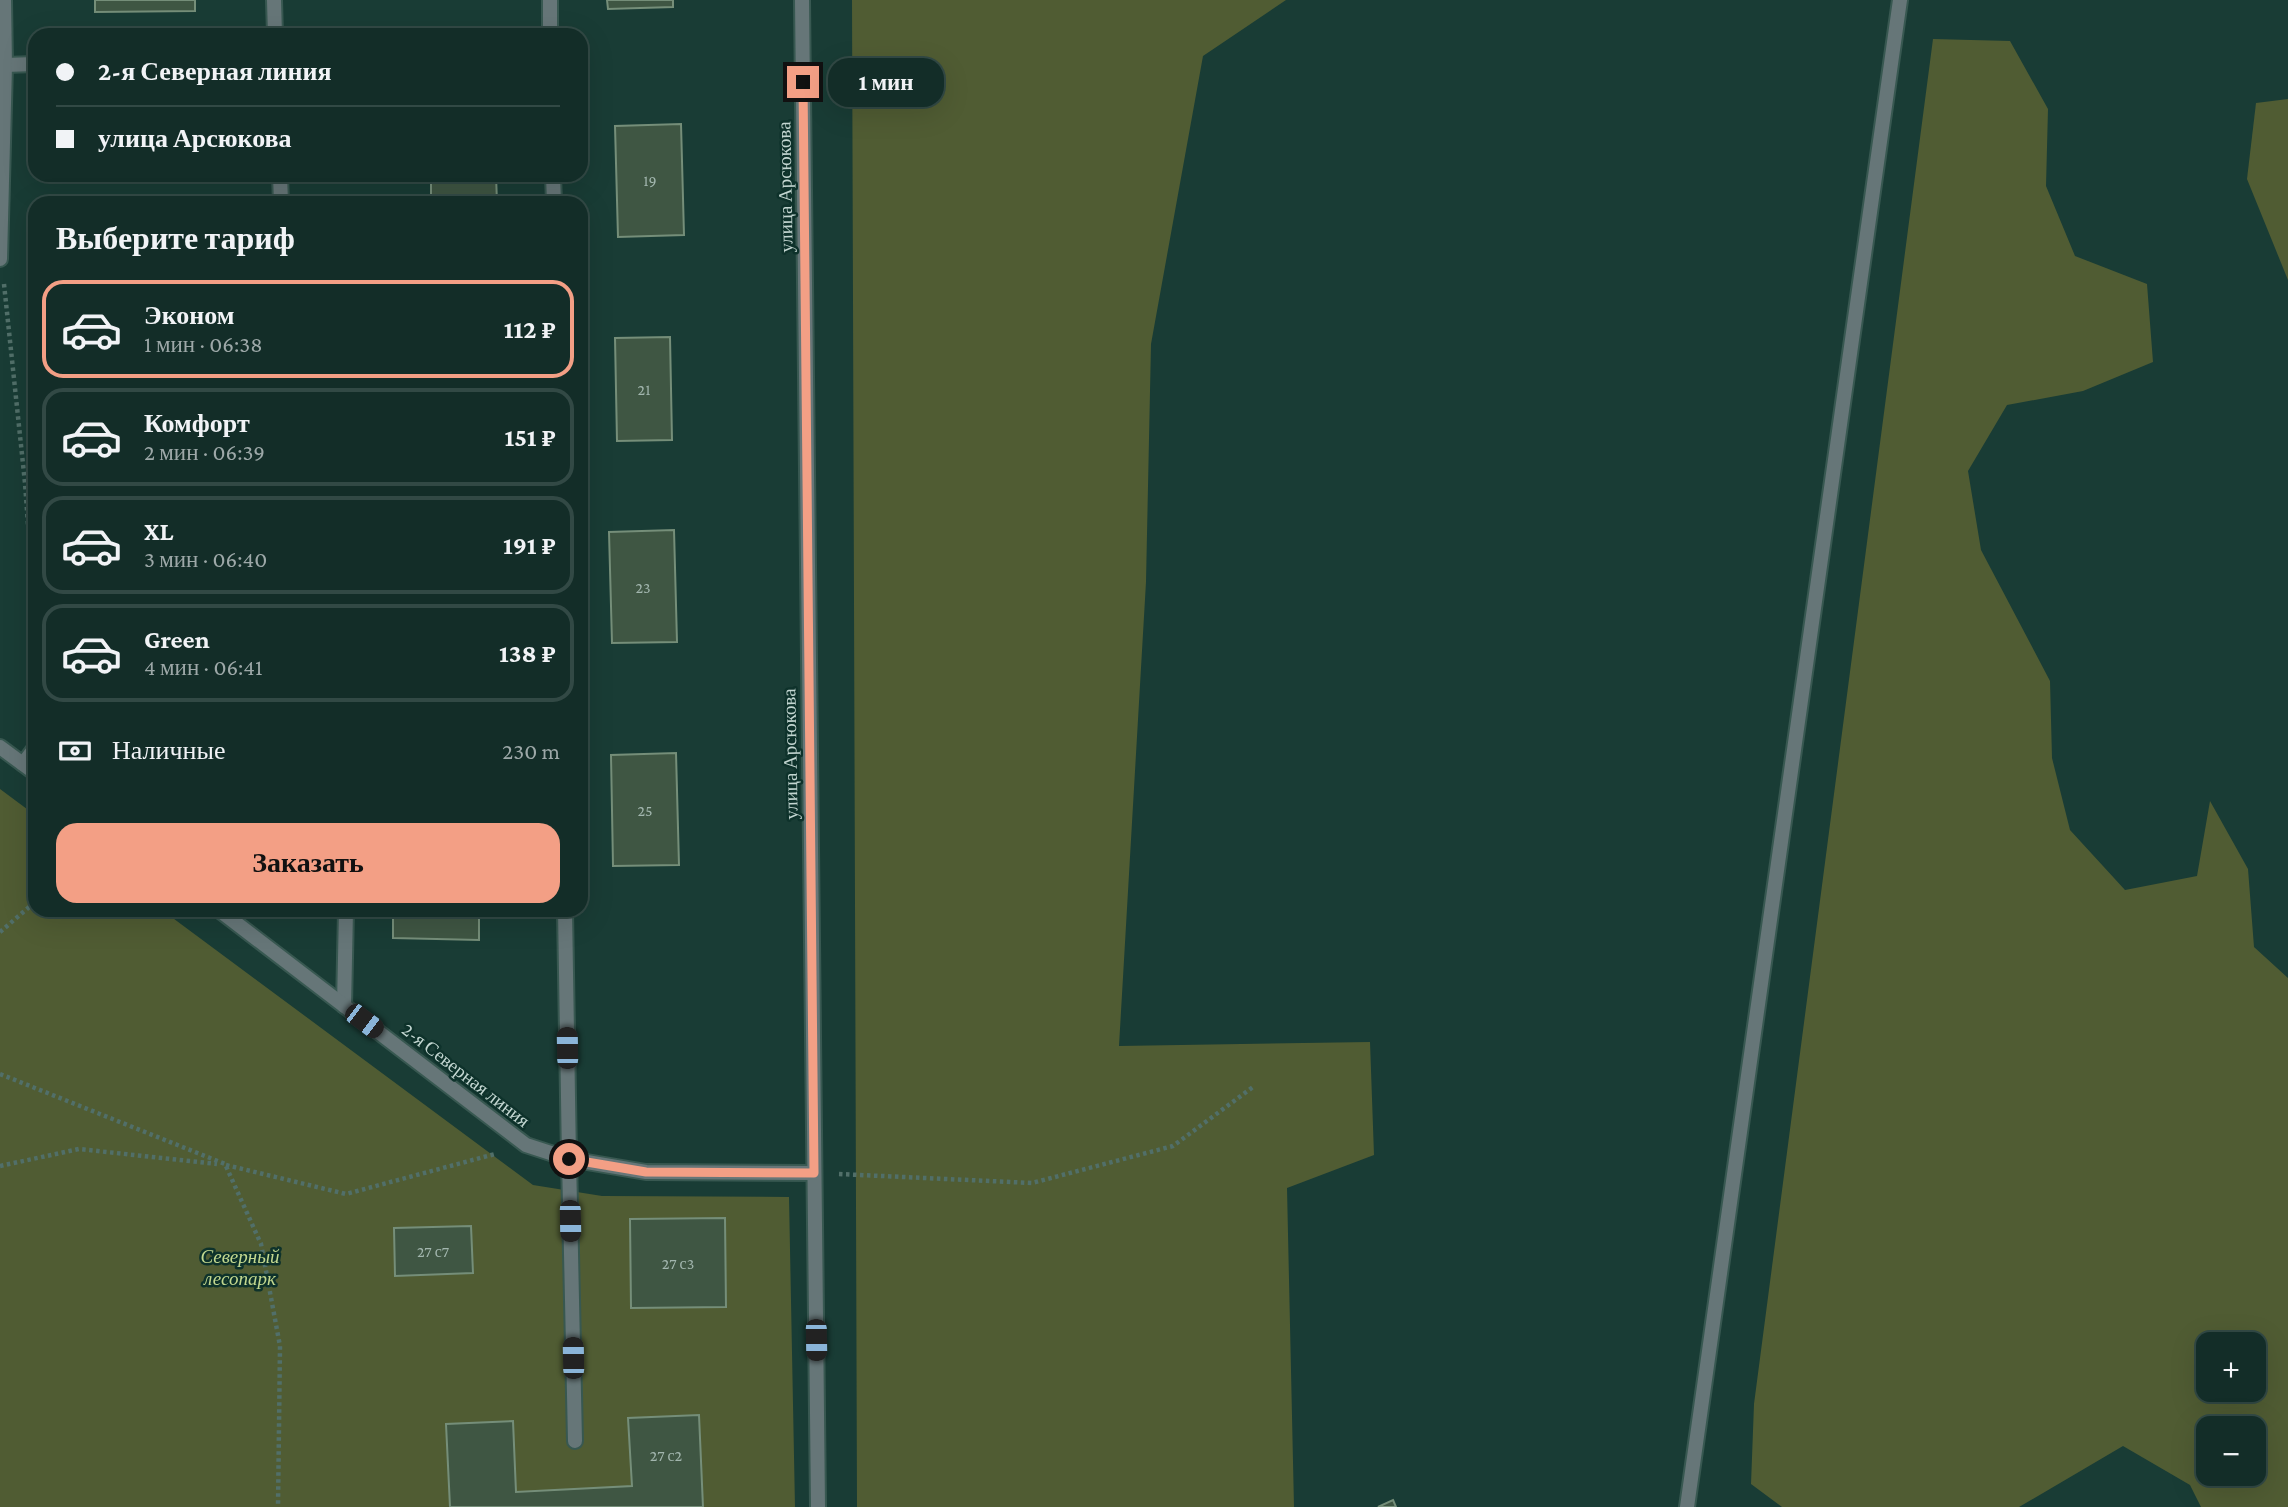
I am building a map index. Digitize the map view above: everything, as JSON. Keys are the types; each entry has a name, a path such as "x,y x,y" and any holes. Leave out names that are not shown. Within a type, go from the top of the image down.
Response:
{"street":[{"path":"1,259 4,0"},
{"path":"274,0 275,28"},
{"path":"550,0 551,28"},
{"name":"улица Арсюкова","path":"803,0 818,1507"},
{"path":"1687,1507 1900,0"},
{"path":"5,65 28,64"},
{"path":"0,747 28,767"},
{"name":"2-я Северная линия","path":"228,917 526,1145 569,1159 646,1172 814,1173"},
{"path":"344,1006 346,917"},
{"path":"565,917 575,1441"}],"path":[{"path":"1,259 28,524"},
{"path":"0,932 28,908"},
{"path":"0,1074 225,1164 346,1194 526,1145"},
{"path":"814,1173 1032,1183 1173,1146 1253,1087"},
{"path":"0,1166 79,1149 225,1164"},
{"path":"225,1164 261,1244 280,1346 278,1507"}],"green space":[{"path":"852,0 1286,0 1203,56 1151,344 1146,582 1119,1046 1370,1042 1374,1155 1287,1188 1294,1507 857,1507"},
{"path":"1933,39 2010,41 2048,109 2046,186 2075,256 2147,284 2153,362 2083,391 2007,405 1968,471 1981,550 2050,681 2052,758 2070,830 2125,890 2197,876 2210,801 2248,869 2254,947 2288,978 2288,1507 2201,1507 2190,1485 2123,1446 2019,1507 1782,1507 1751,1484 1754,1404"},
{"path":"2288,99 2288,280 2247,179 2256,103"},
{"name":"Северный лесопарк","path":"0,789 28,810 28,917 171,917 533,1185 602,1196 789,1197 795,1507 0,1507"}],"building":[{"path":"95,0 195,0 195,11 95,12"},
{"path":"607,0 673,0 673,7 608,9"},
{"path":"681,124 684,235 618,237 615,126"},
{"path":"431,182 496,182 497,196 431,196"},
{"path":"670,337 672,440 617,441 615,338"},
{"path":"674,530 677,642 612,643 609,532"},
{"path":"676,753 679,865 613,866 611,755"},
{"path":"393,917 479,917 479,940 393,938"},
{"path":"725,1218 726,1307 631,1308 630,1219"},
{"path":"471,1226 473,1273 395,1276 394,1228"},
{"path":"699,1415 703,1507 450,1507 446,1424 513,1421 516,1492 632,1486 628,1418"},
{"path":"1393,1500 1396,1507 1378,1507"}],"route":[{"path":"569,1159 646,1172 814,1173 803,82"}]}
